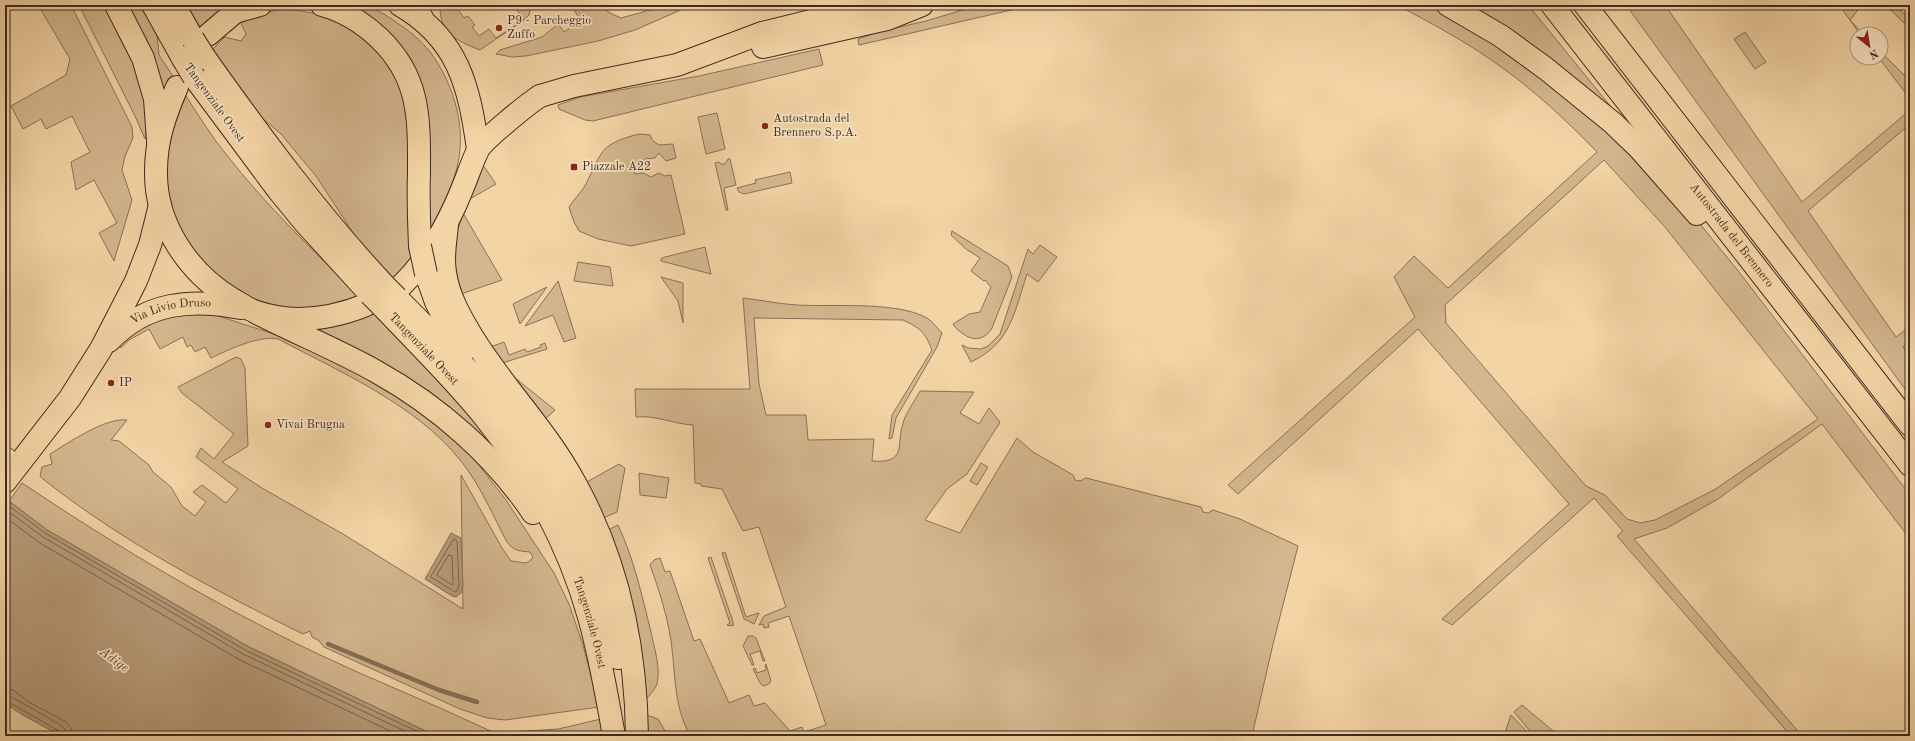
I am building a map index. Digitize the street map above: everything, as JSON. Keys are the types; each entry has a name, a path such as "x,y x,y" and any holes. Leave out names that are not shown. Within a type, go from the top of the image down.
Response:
{"main road":[{"path":"116,5 145,64 156,109 158,141 156,173 160,205 174,240 198,274 219,291 254,311 376,371 429,404 456,426 517,490 547,537 589,616"},
{"name":"Tangenziale Ovest","path":"153,5 194,44 205,58 239,106 351,250 383,296 509,450 541,500 555,528 589,616 607,696 614,736"},
{"name":"Tangenziale Ovest","path":"174,5 194,44 186,82 305,223 383,296 481,384 513,422 529,446 560,496 587,549 604,597 619,664 632,736"},
{"path":"194,44 241,8 260,5"},
{"path":"322,5 341,12 368,28 399,61 411,86 416,102 419,120 418,208 420,246 426,274 436,302 455,344 481,384"},
{"path":"400,5 419,13 444,42 462,75 471,101 478,149"},
{"path":"702,56 758,20 816,5"},
{"path":"254,311 274,316 312,319 335,315 383,296 416,271 433,248 447,224 478,149 516,114 540,96 574,86 676,65 762,33 876,5"},
{"path":"702,56 770,46 887,19 922,5"},
{"path":"1448,5 1501,36 1545,68 1613,123 1640,148 1685,199 1760,292 1803,326"},
{"name":"Autostrada del Brennero","path":"1552,5 1803,326 1910,466"},
{"path":"1590,10 1910,424"},
{"path":"158,141 186,82"},
{"name":"Via Livio Druso","path":"10,470 70,398 101,349 139,274 150,245 160,205"},
{"path":"447,224 444,271 452,298 462,319 488,363 565,467 587,507 608,558 621,597 626,626 636,711 637,736"},
{"name":"Via Livio Druso","path":"101,349 114,336 131,323 169,305 180,303 207,304 254,311"}],"shaded area":[{"path":"352,4 370,7 405,28 418,39 438,63 445,76 455,102 460,130 457,169 441,209 426,237 424,105 339,5"},
{"path":"38,5 71,5 132,127 133,138 125,156 122,170 132,200 114,261 99,233 117,223 94,180 76,190 71,162 90,152 72,116 46,129 41,119 23,129 11,106 66,75 70,59"},
{"path":"79,5 107,5 143,77 147,128 145,139 135,116"},
{"path":"121,5 142,5 157,34 159,55 174,78 161,100"},
{"path":"187,5 227,5 201,29"},
{"path":"440,5 455,5 464,18 468,16 475,25 472,27 479,36 489,29 496,38 524,20 480,50 451,35 446,29 440,15"},
{"path":"524,5 531,6 529,15 524,20 517,10"},
{"path":"571,5 606,5 608,12 621,18 668,5 692,5 635,30 598,41 526,56 512,57 496,54 500,50 542,37 558,24 564,32 581,21"},
{"path":"979,5 1033,5 859,45 858,39 882,31 926,21"},
{"path":"1397,5 1443,5 1611,128 1696,219 1739,272 1910,495 1910,539 1822,424 1718,499 1667,528 1634,539 1802,736 1791,736 1617,536 1623,531 1594,498 1452,625 1442,619 1569,504 1418,329 1238,494 1228,485 1415,317 1394,277 1414,256 1448,288 1597,152 1549,105 1510,74 1460,40","holes":["1604,160 1665,227 1818,419 1714,490 1655,520 1640,523 1627,519 1605,495 1586,486 1446,323 1445,305"]},
{"path":"1461,5 1528,5 1616,113"},
{"path":"1626,5 1665,5 1802,202 1910,110 1910,124 1808,211 1896,337 1910,326 1910,341 1903,347 1910,358 1910,396"},
{"path":"1839,5 1857,5 1857,11 1850,20 1856,26 1854,26"},
{"path":"1886,5 1895,5 1910,20 1910,29"},
{"path":"278,10 294,10 326,15 356,29 391,66 406,101 410,160 408,222 414,256 392,282 359,242 316,176 281,134 257,114 232,81 213,49 225,37 241,41 246,34 241,23 258,14"},
{"path":"1745,32 1766,62 1755,69 1734,39"},
{"path":"819,49 823,65 593,121 585,120 559,109 558,105 580,97 699,76"},
{"path":"1889,60 1910,81 1910,99 1885,66 1889,66"},
{"path":"186,96 215,140 241,173 291,228 361,298 332,306 309,309 295,309 269,304 244,295 232,288 218,277 197,256 187,244 175,219 167,181 167,162 170,143 178,115"},
{"path":"717,113 725,149 706,154 698,117"},
{"path":"639,134 650,135 653,141 659,145 673,144 676,158 666,161 659,153 655,158 645,159 641,167 634,169 635,174 643,173 651,177 659,173 665,176 671,175 685,234 631,246 598,239 579,231 569,207 586,184 600,156 604,150 617,141"},
{"path":"728,159 730,159 736,185 724,188 728,210 726,210 715,163 719,162 721,164 725,164"},
{"path":"483,165 496,184 468,200"},
{"path":"790,172 792,183 744,194 739,192 737,188 756,183 755,180"},
{"path":"463,213 502,280 461,294 453,259 456,235"},
{"path":"952,231 1008,266 1012,277 992,328 986,335 974,339 966,336 953,324 969,314 980,312 991,287 985,280 984,281 971,271 980,258 966,249 951,235"},
{"path":"1040,245 1057,257 1038,282 1027,274 1014,314 1003,336 995,346 971,362 962,345 968,348 981,349 988,346 1000,334 1028,249 1033,254"},
{"path":"705,247 711,274 661,261 661,259 665,257"},
{"path":"578,262 610,267 613,286 574,281"},
{"path":"661,277 683,283 683,323 678,301"},
{"path":"558,281 576,338 564,342 553,315 525,326"},
{"path":"547,287 520,324 513,304"},
{"path":"743,298 797,305 864,306 899,309 927,318 942,333 937,347 896,418 892,438 889,439 892,415 932,350 921,331 903,320 754,318 759,384 766,415 806,415 808,440 874,439 872,461 883,461 896,456 900,445 904,419 920,391 974,392 960,413 979,424 989,408 1000,422 999,424 967,474 947,489 925,520 960,533 1017,438 1033,452 1073,475 1075,480 1080,481 1086,478 1201,507 1203,512 1208,513 1213,510 1240,519 1298,546 1273,644 1252,736 690,736 678,701 671,641 660,593 650,565 654,560 660,558 665,572 670,571 694,641 700,639 729,703 749,695 754,706 765,703 790,731 802,727 804,732 826,725 789,616 768,623 769,627 764,628 763,624 759,625 764,616 786,607 759,527 743,531 722,489 701,486 701,484 695,483 693,425 650,417 636,417 635,389 750,389"},
{"path":"373,311 444,382 483,428 521,485 309,330"},
{"path":"167,314 212,314 277,335 369,375 406,398 471,455 506,500 554,573 569,604 583,645 599,707 505,720 487,718 460,709 324,647 318,640 312,637 310,631 303,634 202,582 136,544 73,502 43,479 40,476 42,467 52,464 50,454 87,432 109,422 127,420 111,440 119,441 149,465 153,472 171,487 182,506 195,516 206,502 193,492 202,485 226,503 238,489 196,457 201,448 214,459 234,434 182,393 178,387 236,357 241,359 245,368 248,446 222,462 262,488 343,534 463,609 461,475 502,548 511,561 526,563 533,557 530,552 517,550 507,542 471,475 453,452 432,431 384,396 357,380 278,339 270,338 253,341 211,358 205,347 195,352 191,345 187,347 183,337 160,349 149,329 129,340 121,348 117,342"},
{"path":"504,342 509,355 525,349 527,352 541,347 540,345 545,343 547,349 496,365 490,347"},
{"path":"504,369 555,410 542,422"},
{"path":"981,463 988,467 977,485 970,481"},
{"path":"619,464 625,468 617,512 603,518 585,483"},
{"path":"639,473 669,478 666,498 640,495"},
{"path":"22,483 130,552 204,595 318,654 495,733 558,729 601,719 604,736 436,736 247,646 47,530 9,501"},
{"path":"618,525 629,551 637,578 658,664 657,684 652,693 644,700 608,530"},
{"path":"725,552 746,617 759,613 754,624 744,619 722,553"},
{"path":"711,557 733,622 733,626 727,625 730,623 708,558"},
{"path":"748,636 753,636 756,638 765,661 763,661 760,651 750,654 754,665 752,665 743,646"},
{"path":"766,664 771,681 769,684 763,686 753,669 755,668 757,673 766,670"},
{"path":"1522,705 1559,736 1534,736 1514,712"},
{"path":"646,715 658,719 668,736 649,736"},
{"path":"1511,715 1531,736 1514,735 1506,730"}],"water":[{"name":"Adige","path":"5,498 47,530 247,646 436,736 61,736 21,714 5,703"},
{"path":"451,533 461,538 463,586 461,593 456,597 425,579"}],"waterway":[{"path":"328,644 439,690 477,702"}],"place":[{"name":"P9 - Parcheggio Zuffo","path":"499,28"},
{"name":"Autostrada del Brennero S.p.A.","path":"765,126"},
{"name":"Piazzale A22","path":"574,167"},
{"name":"IP","path":"111,383"},
{"name":"Vivai Brugna","path":"268,425"}]}
